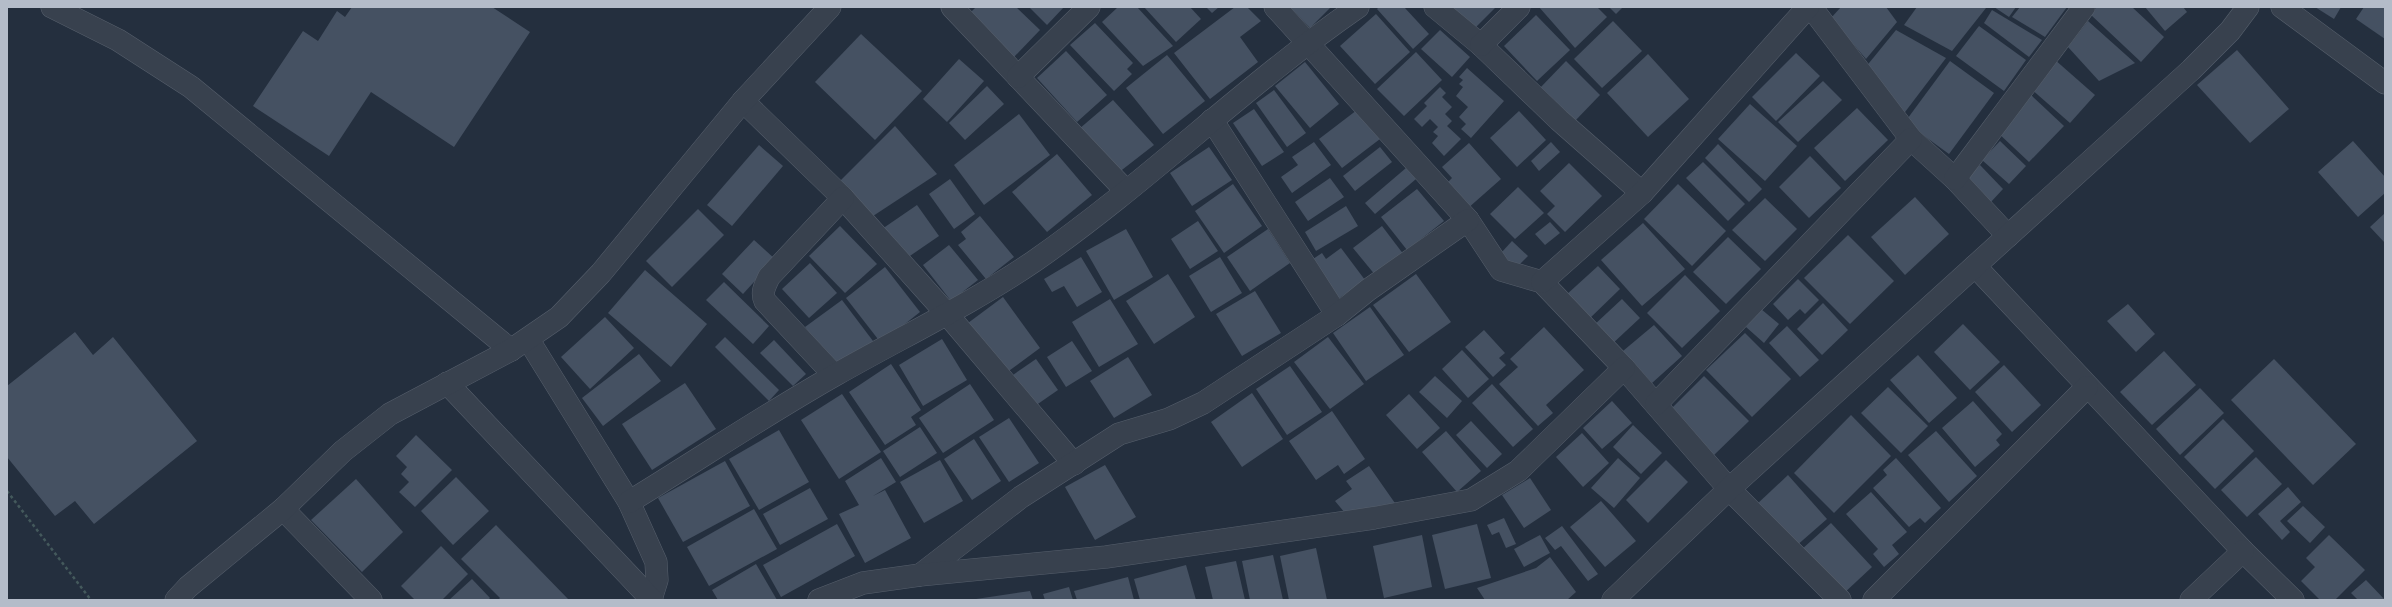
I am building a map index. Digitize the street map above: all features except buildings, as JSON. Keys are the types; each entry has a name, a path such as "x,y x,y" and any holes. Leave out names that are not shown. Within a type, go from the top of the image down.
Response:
{"street":[{"path":"52,7 118,40 191,87 520,345 629,502 656,562 657,580 652,599"},
{"path":"176,600 188,587 283,510 343,450 390,414 520,345 559,317 601,273 743,101 830,7"},
{"path":"952,7 1126,191"},
{"path":"1018,77 1089,7"},
{"path":"1275,7 1306,43 1468,220 1501,270 1542,282 1624,368 1729,489 1840,600"},
{"path":"629,502 834,375 947,314 1033,262 1126,191 1306,43 1358,7"},
{"path":"1435,7 1481,45 1559,120 1642,193"},
{"path":"1481,45 1519,7"},
{"path":"1542,282 1642,193 1810,7 1911,139 1955,179 2008,236"},
{"path":"1955,179 2084,7"},
{"path":"1612,600 1729,489 2191,70 2230,31 2248,7"},
{"path":"2282,7 2385,83"},
{"path":"743,101 843,198 947,314 1074,464"},
{"path":"1212,120 1337,315"},
{"path":"1656,404 1911,139"},
{"path":"834,375 765,301 763,296 763,288 769,277 843,198"},
{"path":"920,575 1021,497 1119,434 1169,419 1203,403 1337,315 1368,290 1468,220"},
{"path":"1975,266 2087,387 2243,551 2293,600"},
{"path":"819,600 864,583 920,575 1106,557 1374,518 1471,500 1518,471 1624,368"},
{"path":"446,383 652,599"},
{"path":"1874,600 2087,387"},
{"path":"283,510 371,600"},
{"path":"2191,600 2243,551"}],"path":[{"path":"7,490 91,600"}]}
